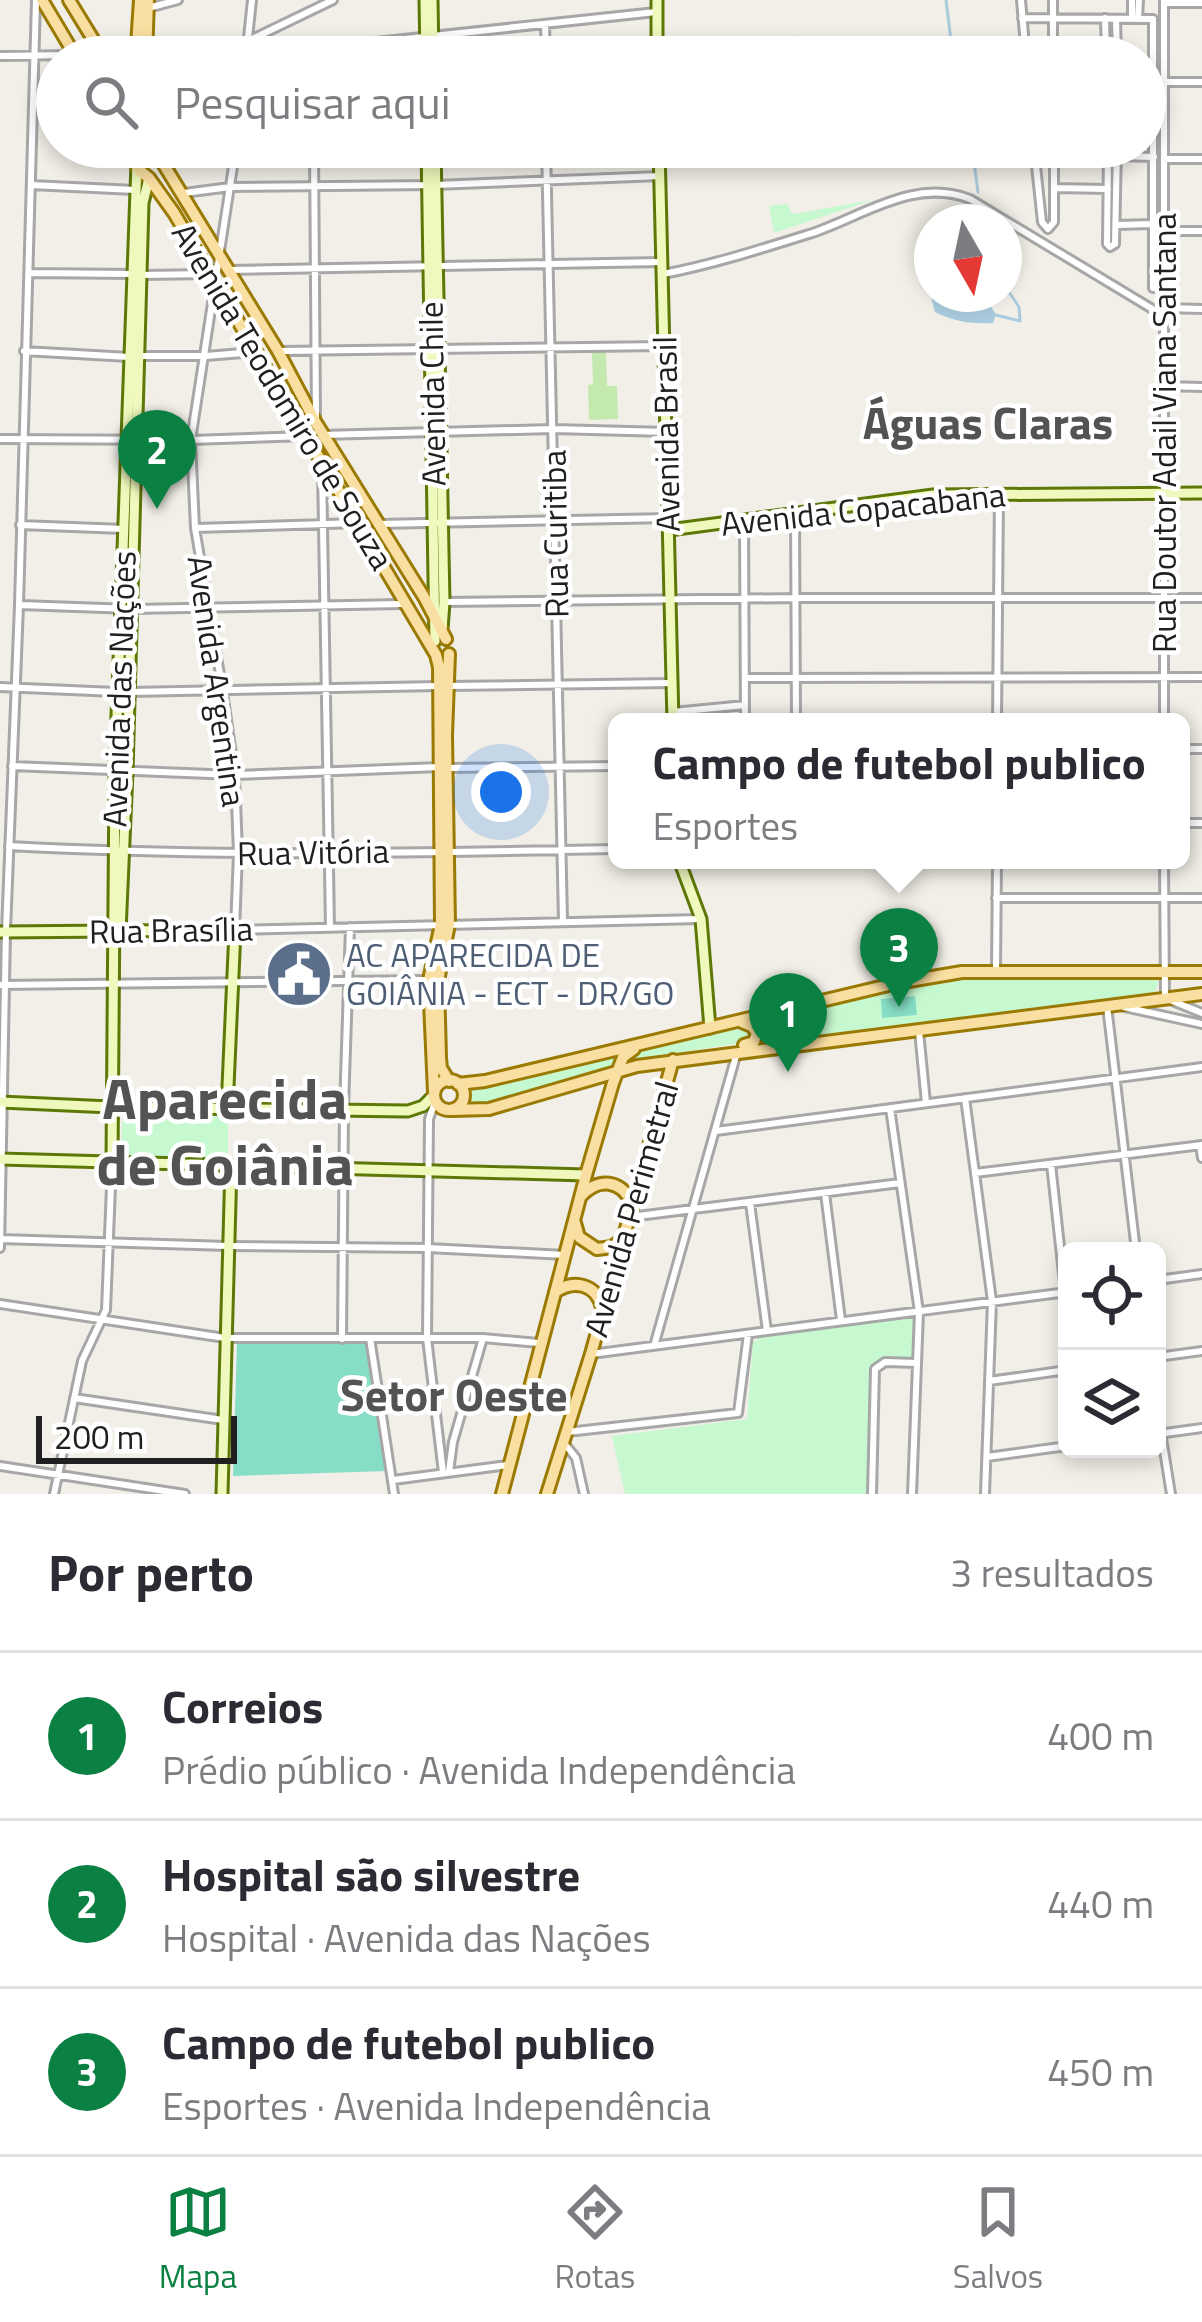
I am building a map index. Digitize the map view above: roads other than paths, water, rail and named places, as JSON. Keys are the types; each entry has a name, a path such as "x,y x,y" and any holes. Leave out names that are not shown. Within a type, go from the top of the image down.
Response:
{"main road":[{"path":"39,0 63,36"},
{"path":"69,0 91,36"},
{"path":"139,36 145,3"},
{"path":"145,3 146,36"},
{"name":"Avenida Teodomiro de Souza","path":"139,168 278,351 439,641"},
{"path":"149,178 160,175 164,168"},
{"name":"Avenida Teodomiro de Souza","path":"166,168 220,255 218,276 255,352 406,604 439,641"},
{"name":"Avenida Chile","path":"434,981 445,924 439,641"},
{"path":"434,1096 441,1083 484,1081 948,973 1202,972"},
{"path":"434,981 440,1058 453,1083 463,1091 462,1100 452,1110"},
{"path":"434,981 434,1096 442,1109 452,1110 489,1109 637,1066 1202,994"},
{"path":"672,1061 685,1054 756,1040 754,1027 735,1022"},
{"path":"618,1070 626,1054 682,1034"},
{"path":"637,1048 632,1055 637,1066"},
{"name":"Avenida Perimetral","path":"547,1494 566,1446 672,1061"},
{"name":"Avenida Perimetral","path":"502,1494 618,1070"},
{"path":"581,1196 606,1183 624,1190 632,1212"},
{"path":"575,1219 579,1237 590,1246 604,1249 623,1238"},
{"path":"555,1292 575,1283 586,1286 601,1301 602,1311"}],"street":[{"path":"39,0 17,688 3,932 0,1242 428,1248 565,1255"},
{"path":"145,3 178,0"},
{"path":"249,36 252,0"},
{"path":"259,36 333,0"},
{"path":"428,0 429,36"},
{"path":"1021,0 1024,36"},
{"path":"1053,0 1053,36"},
{"path":"1135,0 1135,19"},
{"path":"1164,2 1202,3"},
{"name":"Rua Doutor Adail Viana Santana","path":"1164,2 1164,36"},
{"path":"439,36 657,6"},
{"path":"1022,18 1153,19 1152,36"},
{"path":"1105,18 1105,36"},
{"path":"1116,18 1116,36"},
{"path":"545,25 545,36"},
{"path":"0,56 34,56"},
{"path":"1166,82 1202,82"},
{"path":"1166,159 1202,159"},
{"name":"Avenida das Nações","path":"112,1162 112,986 135,357 134,168"},
{"path":"220,255 233,168"},
{"path":"314,168 319,429"},
{"name":"Avenida Chile","path":"432,168 439,641"},
{"name":"Rua Curitiba","path":"546,168 563,921"},
{"name":"Avenida Brasil","path":"660,168 673,713"},
{"path":"1036,168 1042,222 1048,229 1054,222 1054,168"},
{"path":"1108,168 1109,247 1115,244 1117,168"},
{"path":"1153,288 1154,168"},
{"name":"Rua Doutor Adail Viana Santana","path":"1164,168 1164,713"},
{"path":"183,193 660,176"},
{"name":"Avenida das Nações","path":"136,274 149,178"},
{"path":"31,184 135,190"},
{"path":"1054,188 1108,189"},
{"path":"29,273 218,276 548,264 662,268 814,232 885,202 927,191 970,199 1164,312 1202,309"},
{"path":"1116,225 1153,224"},
{"path":"1163,231 1202,231"},
{"name":"Avenida Argentina","path":"218,276 191,440 194,528 235,775 235,930"},
{"path":"278,351 664,346"},
{"path":"25,351 135,357 255,352"},
{"path":"1164,386 1202,387"},
{"path":"0,440 191,440 305,436 319,429 667,432"},
{"name":"Avenida das Nações","path":"126,609 124,529 131,440"},
{"path":"322,464 330,927"},
{"name":"Avenida Copacabana","path":"669,524 933,495 1202,493"},
{"path":"998,713 999,494"},
{"path":"795,513 796,713"},
{"path":"744,519 745,713"},
{"path":"194,528 358,524"},
{"path":"377,524 669,524"},
{"path":"20,525 124,529"},
{"path":"440,602 1202,598"},
{"path":"20,605 126,609 406,604"},
{"path":"746,678 1202,677"},
{"path":"0,687 224,692 672,682"},
{"path":"697,713 745,705"},
{"path":"13,766 235,775 608,766"},
{"name":"Rua Vitória","path":"9,846 328,854 608,849"},
{"path":"682,869 701,919 710,1028"},
{"path":"996,971 997,869"},
{"path":"1164,869 1165,998 1202,1012"},
{"path":"996,898 1202,898"},
{"name":"Rua Brasília","path":"3,932 116,936 701,919"},
{"path":"341,1339 350,927"},
{"path":"226,1109 235,930"},
{"path":"3,986 434,981"},
{"path":"1135,1242 1114,1079 1112,1006 1202,1024"},
{"path":"919,1031 926,1103"},
{"path":"654,1346 737,1052"},
{"path":"716,1131 1202,1067"},
{"path":"1,1102 408,1112 434,1096"},
{"path":"434,1096 429,1119 427,1338 446,1473"},
{"path":"965,1098 992,1301 985,1494"},
{"path":"890,1108 919,1312 912,1494"},
{"path":"975,1173 1201,1145 1202,1158"},
{"path":"0,1159 586,1174"},
{"path":"54,1494 82,1361 106,1310 112,1162"},
{"path":"1051,1164 1060,1242"},
{"path":"222,1494 231,1165"},
{"path":"632,1212 750,1204 900,1183"},
{"path":"825,1193 841,1322"},
{"path":"750,1204 766,1330"},
{"path":"1166,1279 1202,1274"},
{"path":"591,1354 1058,1293"},
{"path":"0,1304 225,1339 483,1338 541,1343"},
{"path":"584,1494 566,1446 738,1413 748,1334"},
{"path":"370,1338 394,1494"},
{"path":"446,1473 483,1338"},
{"path":"1166,1356 1202,1351"},
{"path":"872,1494 875,1369 885,1362 917,1363"},
{"path":"989,1382 1058,1371"},
{"path":"74,1398 223,1420"},
{"path":"1166,1433 1202,1428"},
{"path":"440,1441 453,1442"},
{"path":"986,1457 1058,1447"},
{"path":"1164,1458 1171,1494"},
{"path":"392,1480 508,1465"},
{"path":"0,1466 185,1494"}],"water":[{"path":"935,312 996,315 993,323"}],"waterway":[{"path":"946,0 950,36"},
{"path":"975,168 978,192"},
{"path":"996,315 1020,321 1019,312"}],"place":[{"name":"Hospital são silvestre","path":"157,509"},
{"name":"AC APARECIDA DE GOIÂNIA - ECT - DR/GO","path":"299,974"},
{"name":"Campo de futebol publico","path":"899,1007"},
{"name":"Correios","path":"788,1072"}],"district":[{"name":"Águas Claras","path":"988,423"},
{"name":"Aparecida de Goiânia","path":"225,1132"},
{"name":"Setor Oeste","path":"454,1395"}]}
